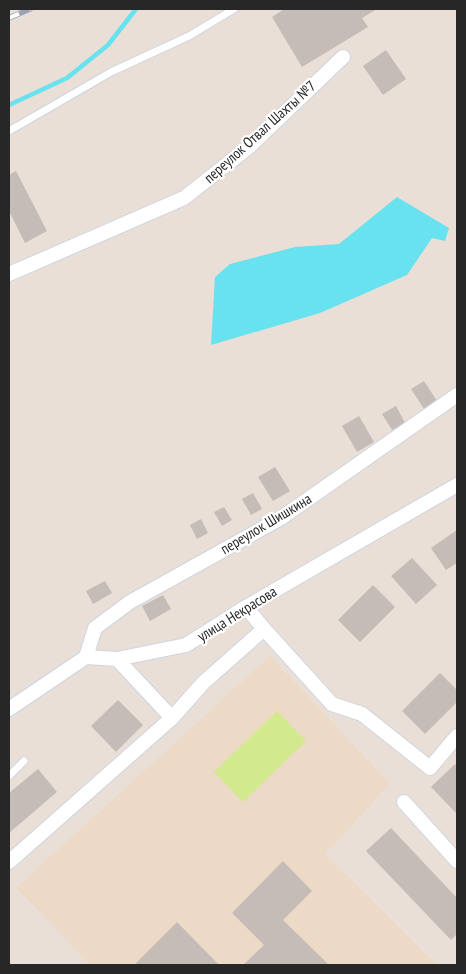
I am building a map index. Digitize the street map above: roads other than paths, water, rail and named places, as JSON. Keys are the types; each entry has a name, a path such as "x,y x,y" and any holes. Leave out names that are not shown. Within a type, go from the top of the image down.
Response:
{"street":[{"name":"переулок Отвал Шахты №7","path":"9,274 184,198 250,146 343,57"},
{"name":"переулок Шишкина","path":"86,657 95,628 130,602 281,518 457,395"},
{"name":"улица Некрасова","path":"86,657 117,659 186,646 246,606 457,485"},
{"path":"246,606 264,629 332,704 362,714 430,768 457,736"},
{"path":"9,862 172,718 203,683 264,629"},
{"path":"9,709 86,657"},
{"path":"117,659 172,718"},
{"path":"404,802 457,861"}],"lane":[{"path":"9,132 111,72 189,36 234,9"},
{"path":"9,776 24,761"}],"water":[{"path":"397,197 449,228 445,241 432,238 407,275 320,313 211,345 215,277 230,264 295,247 339,244"}],"waterway":[{"path":"9,105 67,78 108,45 136,9"}],"railway":[{"path":"9,18 30,9"}]}
